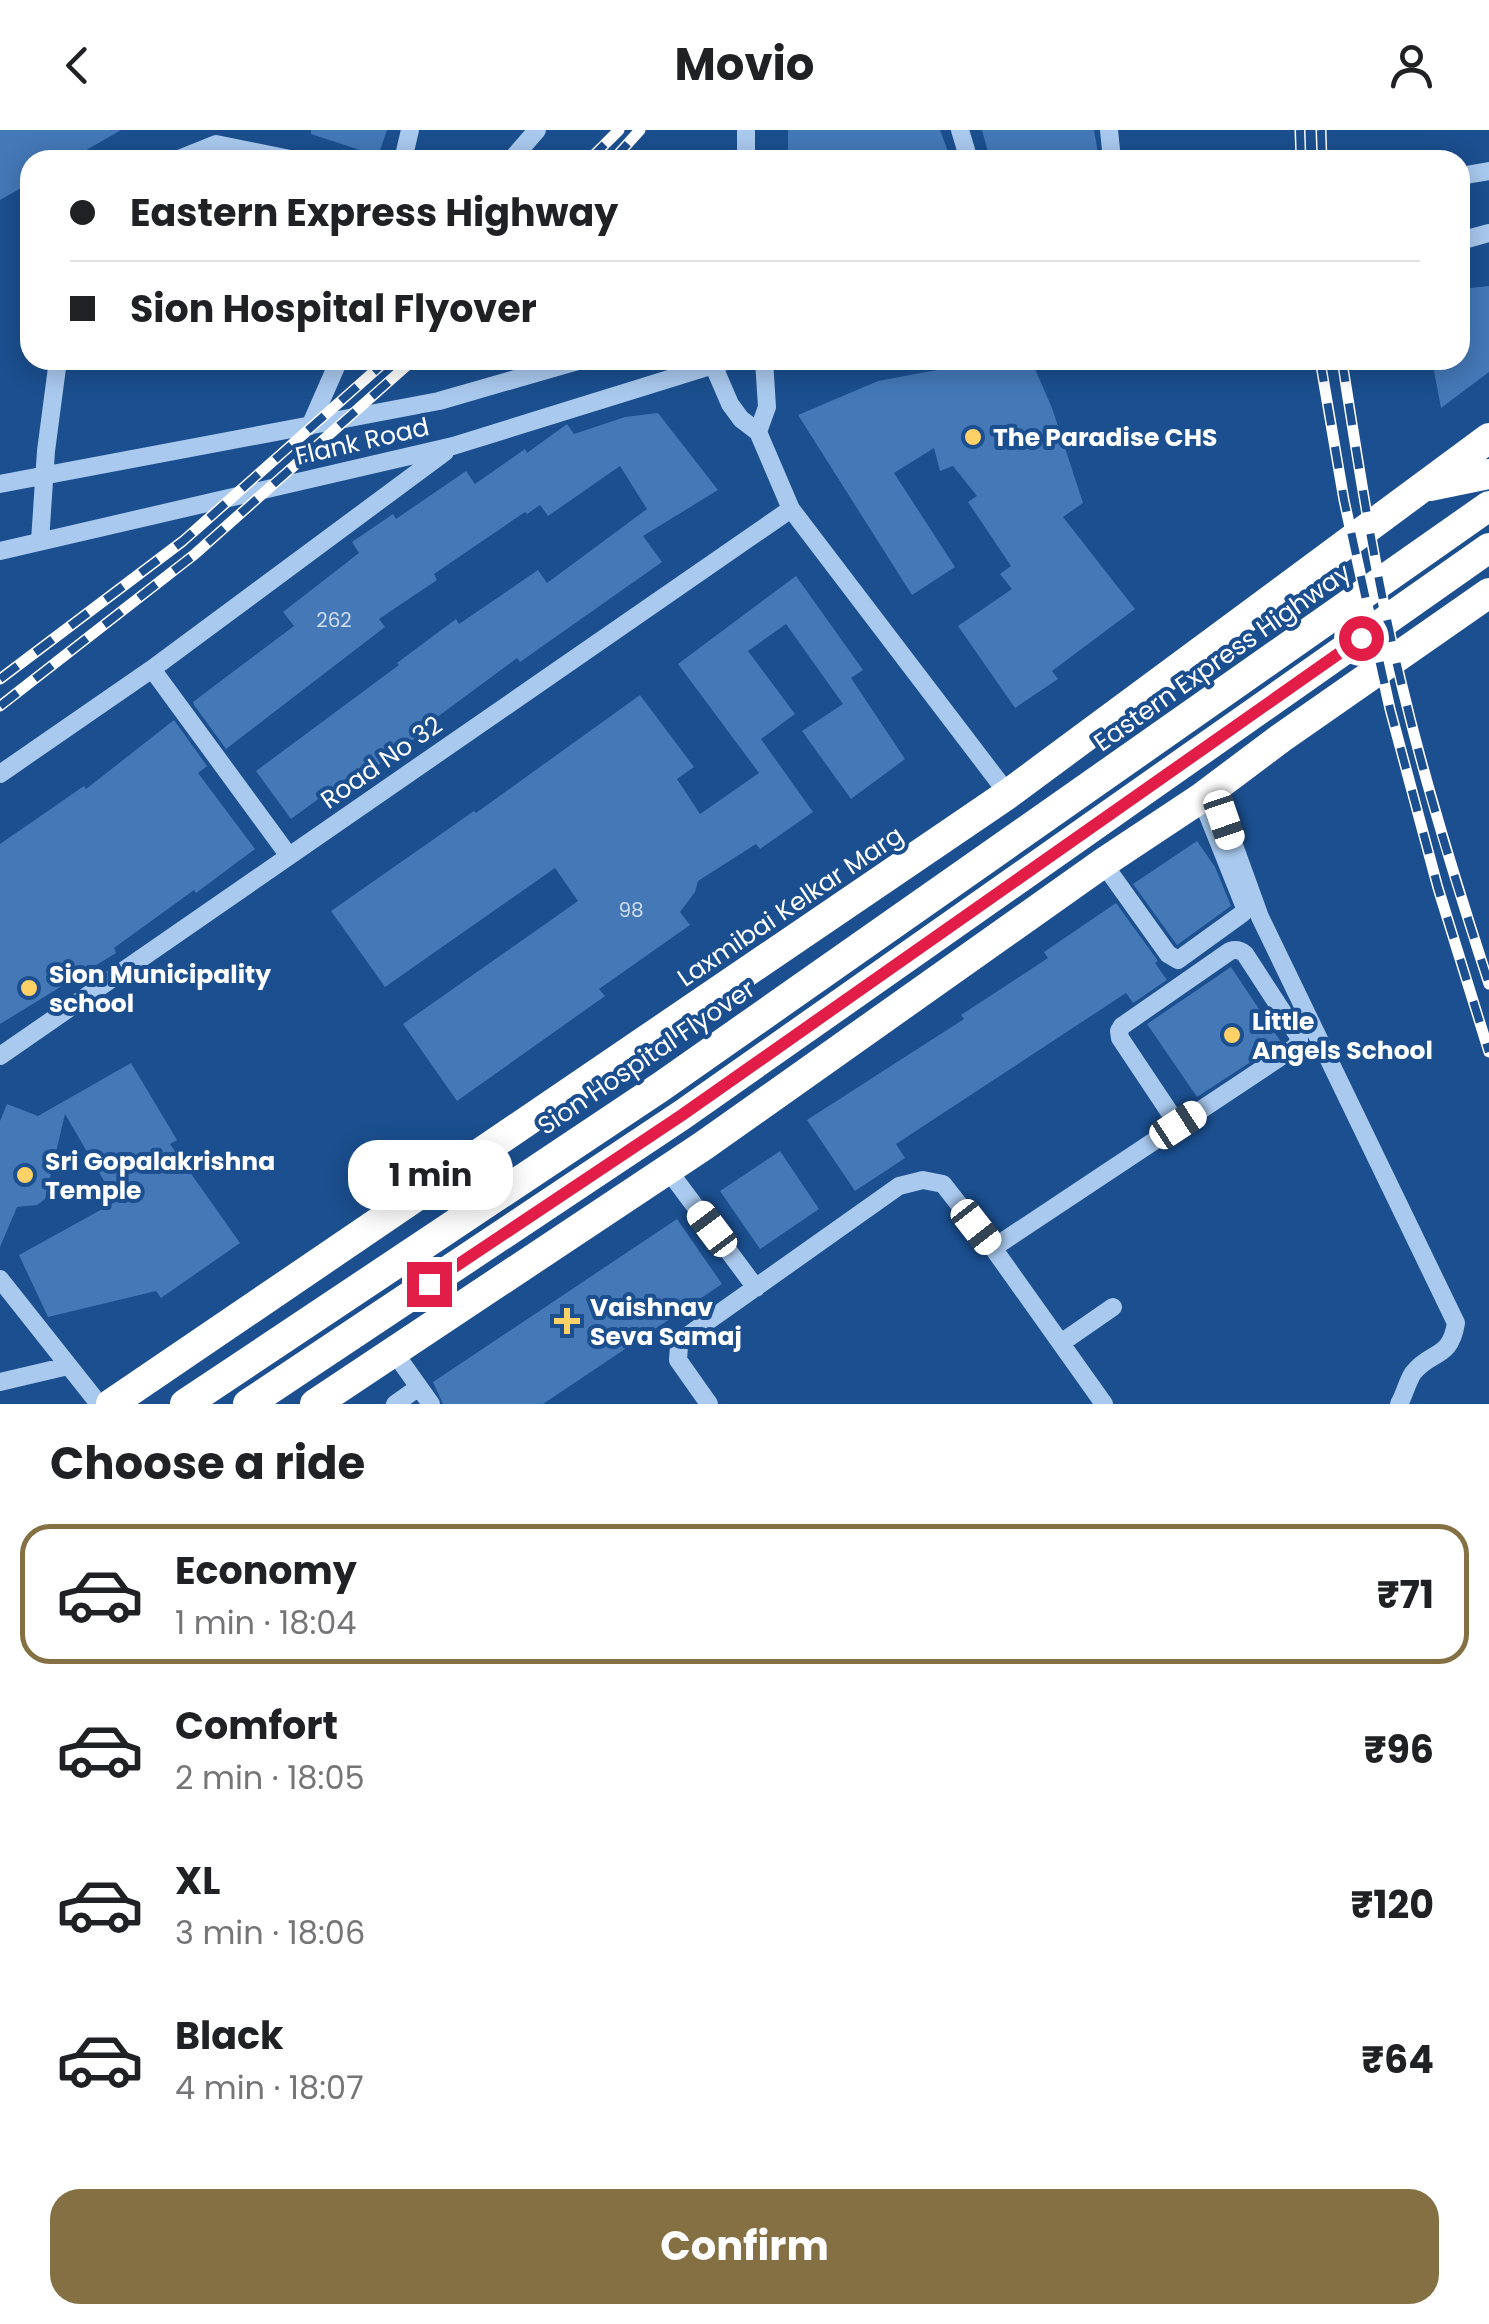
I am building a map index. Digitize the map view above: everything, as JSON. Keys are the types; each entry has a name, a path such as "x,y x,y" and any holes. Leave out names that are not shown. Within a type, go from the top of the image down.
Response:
{"highway":[{"name":"Laxmibai Kelkar Marg","path":"111,1404 1014,790 1489,438"},
{"path":"1422,488 1489,474"},
{"name":"Eastern Express Highway","path":"989,856 1489,506"},
{"path":"248,1404 682,1115 1489,548"},
{"path":"334,1399 394,1352 668,1170 1489,593"},
{"path":"989,856 1014,790"},
{"name":"Sion Hospital Flyover","path":"185,1404 662,1086 989,856"},
{"path":"1010,885 1096,868"}],"street":[{"path":"519,150 537,130"},
{"path":"201,150 216,144 246,150"},
{"path":"40,541 57,370"},
{"path":"310,426 335,370"},
{"path":"0,484 439,401 547,370"},
{"name":"Flank Road","path":"0,552 453,446 693,370"},
{"path":"720,370 730,404 741,420 758,432 791,509 1014,790"},
{"path":"758,432 767,407 765,370"},
{"path":"0,774 152,669 453,446"},
{"name":"Road No 32","path":"0,1056 791,509"},
{"path":"152,669 289,856"},
{"path":"1096,868 1168,954 1178,960 1245,908 1207,793"},
{"path":"1207,793 1260,917 1456,1323 1450,1344 1419,1367 1399,1404"},
{"path":"993,1248 1294,1048 1299,1042 1240,950 1230,952 1122,1026 1119,1032 1178,1125"},
{"path":"668,1170 756,1288"},
{"path":"708,1404 678,1360 678,1346 687,1336 899,1186 923,1180 943,1184 1104,1404"},
{"path":"0,1279 98,1404"},
{"path":"1061,1343 1113,1307"},
{"path":"394,1352 431,1404"},
{"path":"0,1382 68,1366"},
{"path":"395,1404 419,1387"}],"building":[{"path":"0,130 121,130 86,150 20,150 20,189 0,200"},
{"path":"311,130 387,130 380,150 360,150 311,134"},
{"path":"788,130 940,130 947,150 788,150"},
{"path":"982,130 1094,130 1097,150 987,150"},
{"path":"1489,286 1489,372 1441,408 1434,370 1470,370 1470,288"},
{"path":"937,370 1035,370 1052,408 1083,503 1063,517 1135,609 1052,671 1058,679 1015,708 958,626 1012,589 1000,574 1011,566 968,502 977,496 953,466 940,471 934,448 894,473 955,567 912,595 798,415 878,381"},
{"path":"658,413 718,490 643,536 662,562 520,662 517,658 364,776 359,769 291,819 256,771 456,619 459,624 538,570 547,583 647,509 620,466 548,516 540,505 525,512 434,574 437,580 379,619 385,627 226,749 194,705 294,626 283,612 359,553 352,542 393,514 396,519 466,471 475,484 567,424 574,434 625,417"},
{"path":"796,576 863,670 851,678 905,759 851,799 802,731 843,704 786,624 748,651 795,714 761,739 813,812 760,849 756,844 698,881 680,912 690,925 599,989 605,996 457,1101 403,1024 578,901 555,868 385,987 331,911 640,695 694,767 677,779 700,814 759,773 678,664"},
{"path":"174,720 207,766 198,773 255,849 114,948 116,953 0,1024 0,844 84,786 86,789"},
{"path":"1197,841 1215,867 1231,906 1177,945 1133,884"},
{"path":"1116,903 1167,980 1133,1003 1126,993 896,1144 905,1158 855,1191 807,1120 964,1019 961,1015 1048,958 1044,952"},
{"name":"Little Angels School","path":"1231,967 1281,1042 1197,1097 1147,1024"},
{"path":"131,1063 177,1140 170,1144 240,1243 161,1298 156,1291 48,1317 19,1255 126,1196 114,1198 65,1114 45,1199 37,1205 17,1207 0,1247 0,1121 7,1104 38,1116"},
{"path":"780,1151 819,1209 760,1249 720,1191"},
{"path":"677,1219 722,1284 543,1404 443,1404 433,1382"}],"railway":[{"path":"599,150 619,130"},
{"path":"622,150 640,130"},
{"path":"1300,130 1301,150"},
{"path":"1321,130 1322,150"},
{"path":"0,679 183,541 376,370"},
{"path":"0,706 195,554 402,370"},
{"path":"1322,370 1344,500 1390,709 1438,888 1489,1052"},
{"path":"1344,370 1370,534 1397,663 1435,811 1489,984"}],"place":[{"name":"The Paradise CHS","path":"973,437"},
{"name":"Sion Municipality school","path":"29,988"},
{"name":"Little Angels School","path":"1232,1035"},
{"name":"Sri Gopalakrishna Temple","path":"25,1175"},
{"name":"Vaishnav Seva Samaj","path":"567,1321"}],"route":[{"path":"429,1284 682,1115 1361,638"}]}
